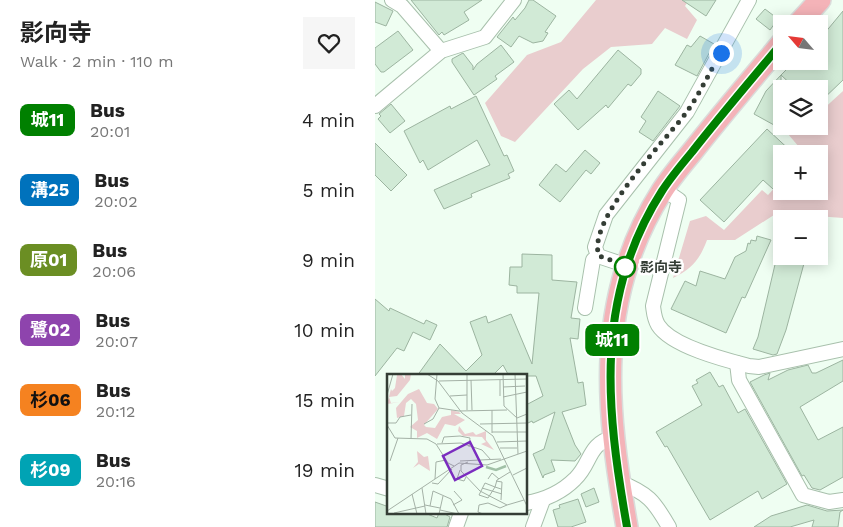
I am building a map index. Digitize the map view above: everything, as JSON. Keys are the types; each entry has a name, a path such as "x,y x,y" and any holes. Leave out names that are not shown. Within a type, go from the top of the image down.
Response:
{"main road":[{"path":"806,15 819,0"},
{"path":"627,527 619,482 609,376 612,337 625,265 663,189 773,54"}],"street":[{"path":"392,0 402,6 441,50"},
{"path":"375,106 441,50 485,37 514,0"},
{"path":"625,265 599,256 595,247 606,215 687,112 749,0"},
{"path":"663,189 679,200 653,306 654,317 659,327 671,337 737,363 759,367 843,349"},
{"path":"585,308 593,260 599,256"},
{"path":"737,363 739,380 803,495 829,502 843,500"},
{"path":"527,503 543,500 576,479 586,466 595,447 602,440 614,437"},
{"path":"619,482 640,490 650,498 669,527"},
{"path":"533,527 543,500"},
{"path":"456,527 461,514"}],"shaded area":[{"path":"596,0 689,0 685,6 697,20 687,39 665,28 652,44 611,47 583,69 515,142 501,136 485,103 527,55 561,42"},
{"path":"843,91 843,218 828,217 828,210 773,210 773,216 735,240 707,240 695,263 673,278 690,221 706,216 724,230 762,190 768,195 773,190 773,200 828,200 828,145 797,145 789,135 828,135 828,105"}],"building":[{"path":"411,0 482,0 464,12 469,20 444,35 442,32 439,35"},
{"path":"529,0 533,0 556,16 545,32 548,33 543,41 533,43 519,36 511,47 497,37 513,17 515,20"},
{"path":"682,0 716,0 706,16"},
{"path":"375,2 393,11 386,26 375,22"},
{"path":"765,9 773,15 773,26 770,30 756,19"},
{"path":"843,11 843,80 828,94 828,80 786,80 781,75 786,70 828,70 828,29"},
{"path":"398,31 413,50 384,72 381,72 375,64 375,48"},
{"path":"700,36 714,44 697,76 675,65 687,45 691,47"},
{"path":"501,45 514,62 495,76 497,79 474,95 452,62 452,59 463,53 473,66 473,70 477,64"},
{"path":"618,50 641,69 641,74 631,86 628,84 608,108 606,105 578,130 554,104 569,90 577,99"},
{"path":"773,84 773,124 754,114 766,91"},
{"path":"658,91 680,106 653,141 639,132 646,121 641,117"},
{"path":"476,96 504,156 507,155 514,171 508,174 510,178 471,194 472,197 444,209 434,190 490,165 477,140 428,170 423,160 420,163 404,131 450,106 451,109"},
{"path":"391,104 405,121 390,133 378,119 381,116 379,114"},
{"path":"767,129 784,145 773,145 773,189 763,180 724,222 700,200"},
{"path":"375,143 407,175 391,191 375,175"},
{"path":"585,150 600,163 591,174 586,170 560,202 539,185 556,164 566,172"},
{"path":"757,236 771,240 745,298 742,297 726,333 671,309 685,281 696,286 700,271 725,279 735,257 746,251 748,243 750,244 751,240 756,241"},
{"path":"522,254 552,255 552,280 577,282 571,318 580,319 578,339 570,338 578,383 583,382 586,405 562,412 575,445 581,454 575,461 551,460 555,471 544,475 543,478 533,454 544,449 555,412 533,423 532,421 527,424 527,404 543,396 536,376 508,374 503,365 494,374 418,374 440,344 466,371 482,355 470,322 486,316 488,323 511,314 532,364 539,293 517,293 517,286 509,285 510,267 522,267"},
{"path":"775,265 804,265 786,330 777,354 773,355 753,349 758,337"},
{"path":"375,299 389,311 390,308 424,324 426,320 437,325 430,340 413,332 404,351 397,348 375,376"},
{"path":"843,360 843,381 800,407 818,440 843,427 843,477 820,490 812,488 804,475 802,476 750,382 770,373 768,380 788,370 808,365 812,373 816,373"},
{"path":"710,372 719,387 723,385 738,413 745,409 787,484 762,499 758,491 710,520 667,446 665,447 656,432 702,405 692,386 698,383 696,380"},
{"path":"594,488 599,502 586,507 581,494"},
{"path":"578,499 586,522 571,527 558,527 553,510 560,508 559,505"},
{"path":"375,502 387,506 387,514 427,514 437,518 439,514 445,514 450,517 447,527 375,527"},
{"path":"807,505 827,511 843,510 840,512 838,527 812,527 814,520 790,527 754,527 771,516"}],"bus line":[{"name":"城11","path":"627,527 619,482 609,376 612,337 625,265 663,189 709,129 773,53"}],"place":[{"name":"影向寺","path":"625,267"}],"route":[{"path":"625,267 625,265 599,256 595,247 606,215 687,112 721,53"}]}
